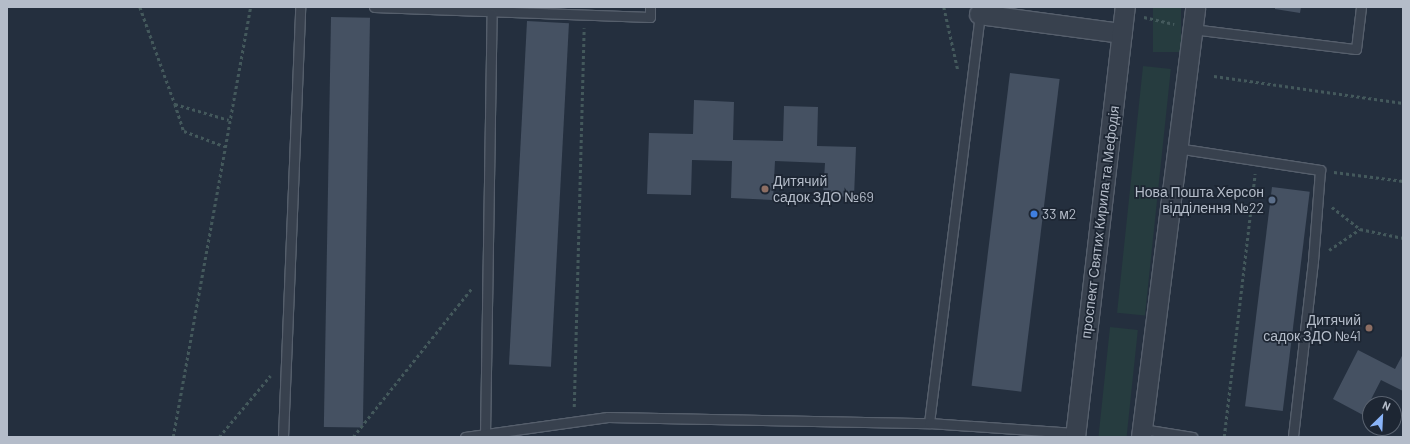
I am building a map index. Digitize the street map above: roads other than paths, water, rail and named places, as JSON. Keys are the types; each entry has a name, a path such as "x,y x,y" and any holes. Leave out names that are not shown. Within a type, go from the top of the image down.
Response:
{"street":[{"path":"1141,433 1195,7"},
{"name":"проспект Святих Кирила та Мефодія","path":"1075,435 1125,10"},
{"path":"980,11 1122,33"}],"lane":[{"path":"282,437 300,7"},
{"path":"374,7 492,13 650,17 650,7"},
{"path":"1192,29 1356,49 1362,7"},
{"path":"929,423 980,11"},
{"path":"485,436 492,13"},
{"path":"1176,148 1320,170 1313,261 1293,437"},
{"path":"465,437 485,436 608,417 929,423 1075,435"},
{"path":"1141,433 1192,437"}],"place":[{"name":"Дитячий садок ЗДО №69","path":"765,189"},
{"name":"Нова Пошта Херсон відділення №22","path":"1272,200"},
{"name":"33 м2","path":"1034,214"},
{"name":"Дитячий садок ЗДО №41","path":"1369,328"}]}
